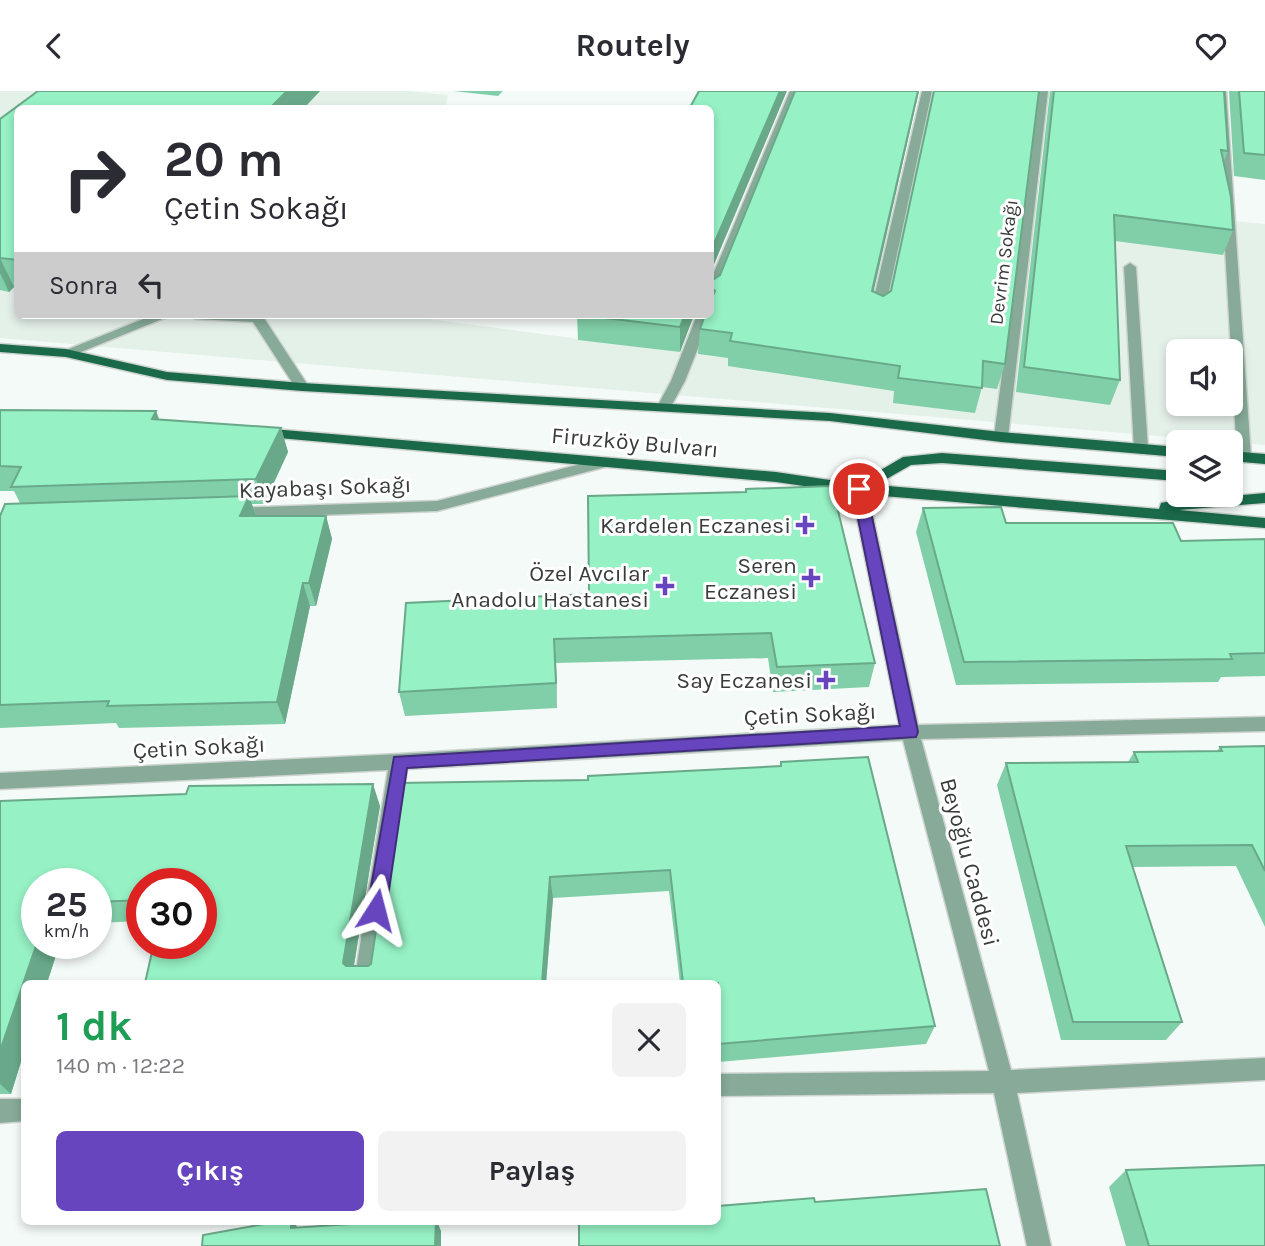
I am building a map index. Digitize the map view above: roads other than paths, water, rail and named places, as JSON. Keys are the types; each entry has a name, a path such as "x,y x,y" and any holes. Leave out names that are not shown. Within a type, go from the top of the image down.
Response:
{"main road":[{"name":"Firuzköy Bulvarı","path":"0,348 66,353 167,376 302,387 830,417 1001,437 1166,450"},
{"path":"0,354 24,350"},
{"name":"Firuzköy Bulvarı","path":"247,431 776,477 859,489 1265,523"},
{"path":"1243,457 1265,459"},
{"path":"859,489 908,460 942,458 1166,475"},
{"path":"1131,512 1210,501 1265,498"}],"street":[{"path":"714,289 795,91"},
{"path":"877,315 927,91"},
{"name":"Devrim Sokağı","path":"1001,437 1043,91"},
{"path":"1221,91 1236,430"},
{"path":"1130,267 1141,449"},
{"path":"66,353 155,319"},
{"path":"258,319 302,387"},
{"path":"664,407 678,381 702,319"},
{"name":"Kayabaşı Sokağı","path":"219,513 437,506 604,463"},
{"name":"Beyoğlu Caddesi","path":"859,489 910,732 1003,1082 1039,1246"},
{"name":"Çetin Sokağı","path":"0,781 400,762 910,732 1265,724"},
{"path":"365,980 400,762"},
{"path":"721,1085 1003,1082 1265,1069"},
{"path":"0,1111 21,1110"}],"place":[{"name":"Kardelen Eczanesi","path":"805,525"},
{"name":"Seren Eczanesi","path":"811,578"},
{"name":"Özel Avcılar Anadolu Hastanesi","path":"665,586"},
{"name":"Say Eczanesi","path":"826,680"}]}
